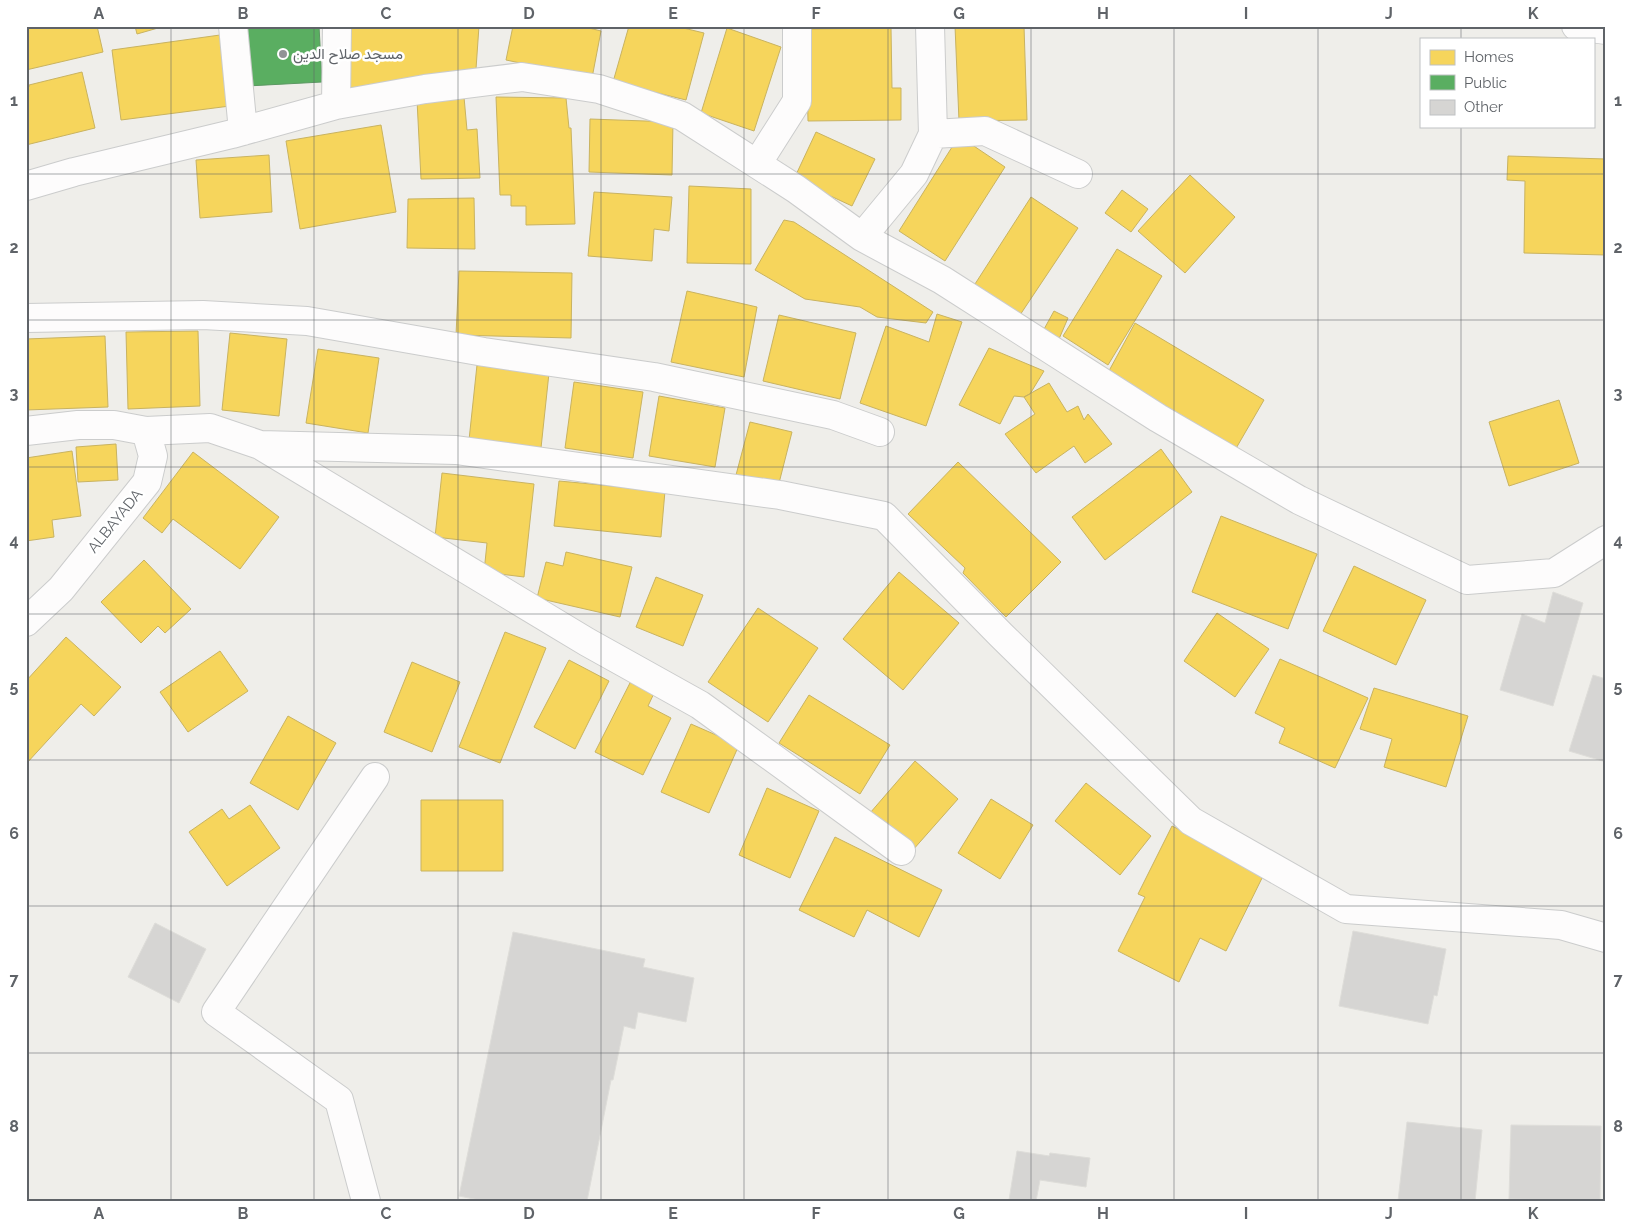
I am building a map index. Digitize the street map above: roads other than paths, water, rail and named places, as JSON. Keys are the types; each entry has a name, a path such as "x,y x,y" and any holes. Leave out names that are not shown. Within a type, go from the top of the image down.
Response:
{"street":[{"path":"233,26 243,131"},
{"path":"336,106 337,26"},
{"path":"757,164 797,101 797,26"},
{"path":"862,237 914,174 933,134 930,26"},
{"path":"1576,26 1606,30"},
{"path":"26,186 74,172 243,131 336,106 425,89 522,77 600,89 682,116 796,189 862,237 942,280 1158,418 1299,500 1468,580 1554,572 1606,540"},
{"path":"933,134 985,131 1078,174"},
{"path":"26,318 203,315 307,321 484,352 654,377 833,415 880,432"},
{"path":"26,431 78,425 114,425 146,431 210,428 260,445 587,642 700,705 901,851"},
{"name":"ALBAYADA","path":"26,622 61,589 147,482 152,456 146,431"},
{"path":"260,445 456,450 780,495 884,516 1001,635 1191,821 1346,909 1561,924 1606,938"},
{"path":"366,1201 340,1100 216,1012 374,777"}],"place":[{"name":"مسجد صلاح الدين","path":"283,54"}]}
